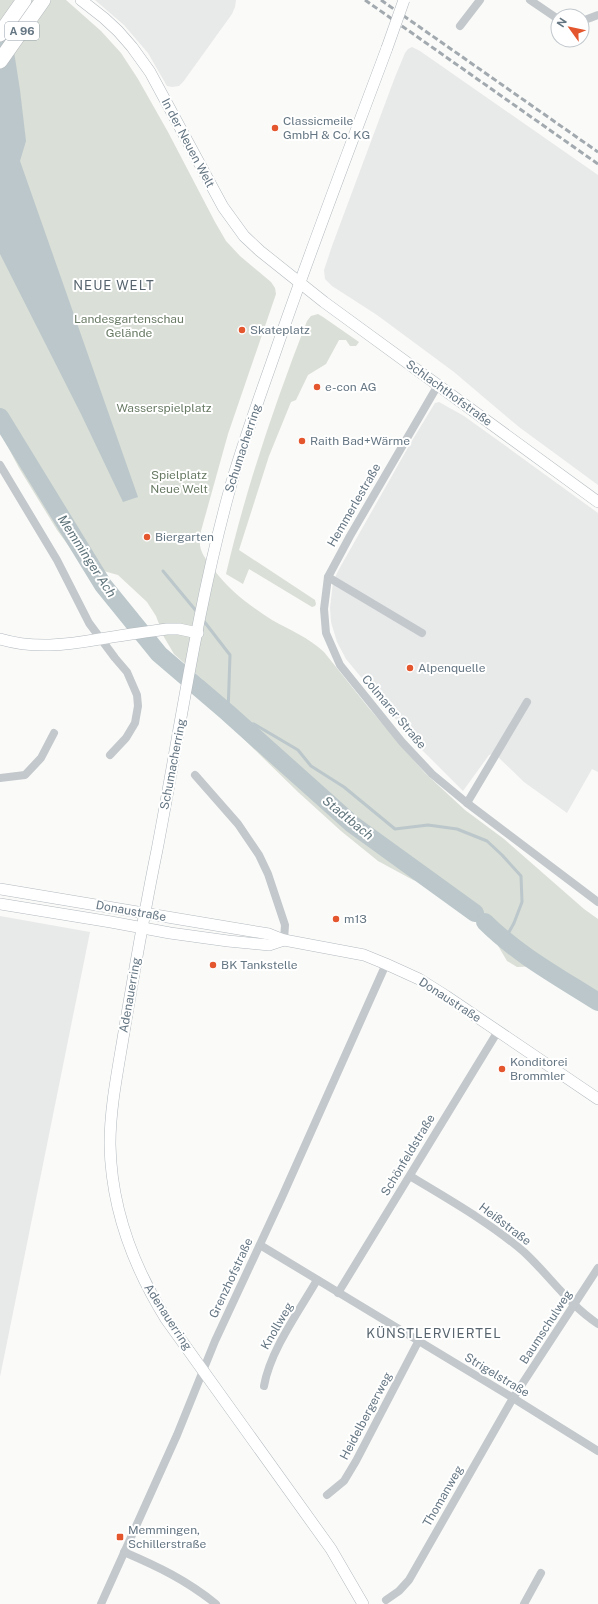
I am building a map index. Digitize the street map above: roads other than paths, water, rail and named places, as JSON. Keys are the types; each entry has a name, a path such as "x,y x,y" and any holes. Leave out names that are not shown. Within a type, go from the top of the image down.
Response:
{"highway":[{"name":"A 96","path":"0,34 24,0"},
{"name":"A 96","path":"0,61 43,0"}],"street":[{"name":"In der Neuen Welt","path":"80,0 104,18 118,31 150,72 206,179 223,207 244,236 260,251 300,283"},
{"name":"Schumacherring","path":"144,913 206,590 230,489 268,373 300,283 404,0"},
{"path":"460,26 480,0"},
{"path":"530,0 550,14"},
{"name":"Schlachthofstraße","path":"300,283 598,502"},
{"name":"Hemmerlestraße","path":"324,622 324,597 328,577 350,536 438,385"},
{"path":"0,465 57,560 89,623 127,672 137,695 138,706 135,723 126,738 110,755"},
{"path":"328,577 422,633"},
{"name":"Colmarer Straße","path":"324,622 329,642 340,665 410,750 432,774 467,804 598,902"},
{"path":"0,639 13,643 37,646 73,644 131,634 199,628"},
{"path":"467,804 527,702"},
{"path":"0,778 25,775 41,758 54,733"},
{"path":"195,775 238,824 259,855 268,874 285,926 284,940"},
{"name":"Donaustraße","path":"0,889 269,934 284,940 364,955 419,979 598,1099"},
{"name":"Donaustraße","path":"0,904 206,938 262,944 269,944 284,940"},
{"name":"Adenauerring","path":"144,913 112,1110 110,1144 114,1183 123,1226 131,1252 152,1297 166,1319 330,1549 363,1604"},
{"name":"Grenzhofstraße","path":"101,1604 158,1477 215,1341 359,1028 386,964"},
{"name":"Schönfeldstraße","path":"338,1293 498,1031"},
{"name":"Heißstraße","path":"410,1176 474,1215 512,1242 542,1270 575,1305 598,1324"},
{"name":"Strigelstraße","path":"260,1245 598,1451"},
{"name":"Baumschulweg","path":"513,1398 598,1268"},
{"name":"Knollweg","path":"264,1386 266,1372 272,1358 317,1280"},
{"name":"Heidelbergerweg","path":"327,1495 344,1481 356,1461 418,1342"},
{"name":"Thomanweg","path":"386,1600 399,1591 409,1580 513,1398"},
{"path":"124,1552 175,1575 190,1584 216,1604"},
{"path":"524,1604 541,1573"}],"waterway":[{"name":"Memminger Ach","path":"0,417 103,585 159,654 228,713 352,824 475,913"},
{"path":"163,571 197,612"},
{"path":"203,620 230,655 228,713"},
{"path":"241,724 254,724 298,750 311,766 344,787 395,829 428,825 457,829 487,841 521,876 522,902 514,923 504,941"},
{"name":"Stadtbach","path":"485,922 525,955 598,1002"}],"railway":[{"path":"365,0 598,164"},
{"path":"381,0 598,152"}],"place":[{"name":"Classicmeile GmbH & Co. KG","path":"275,128"},
{"name":"Skateplatz","path":"242,330"},
{"name":"e-con AG","path":"317,387"},
{"name":"Raith Bad+Wärme","path":"302,441"},
{"name":"Biergarten","path":"147,537"},
{"name":"Alpenquelle","path":"410,668"},
{"name":"m13","path":"336,919"},
{"name":"BK Tankstelle","path":"213,965"},
{"name":"Konditorei Brommler","path":"502,1069"},
{"name":"Memmingen, Schillerstraße","path":"120,1537"}],"district":[{"name":"NEUE WELT","path":"114,285"},
{"name":"KÜNSTLERVIERTEL","path":"434,1333"}],"park label":[{"name":"Landesgartenschau Gelände","path":"129,326"},
{"name":"Wasserspielplatz","path":"164,408"},
{"name":"Spielplatz Neue Welt","path":"179,482"}]}
